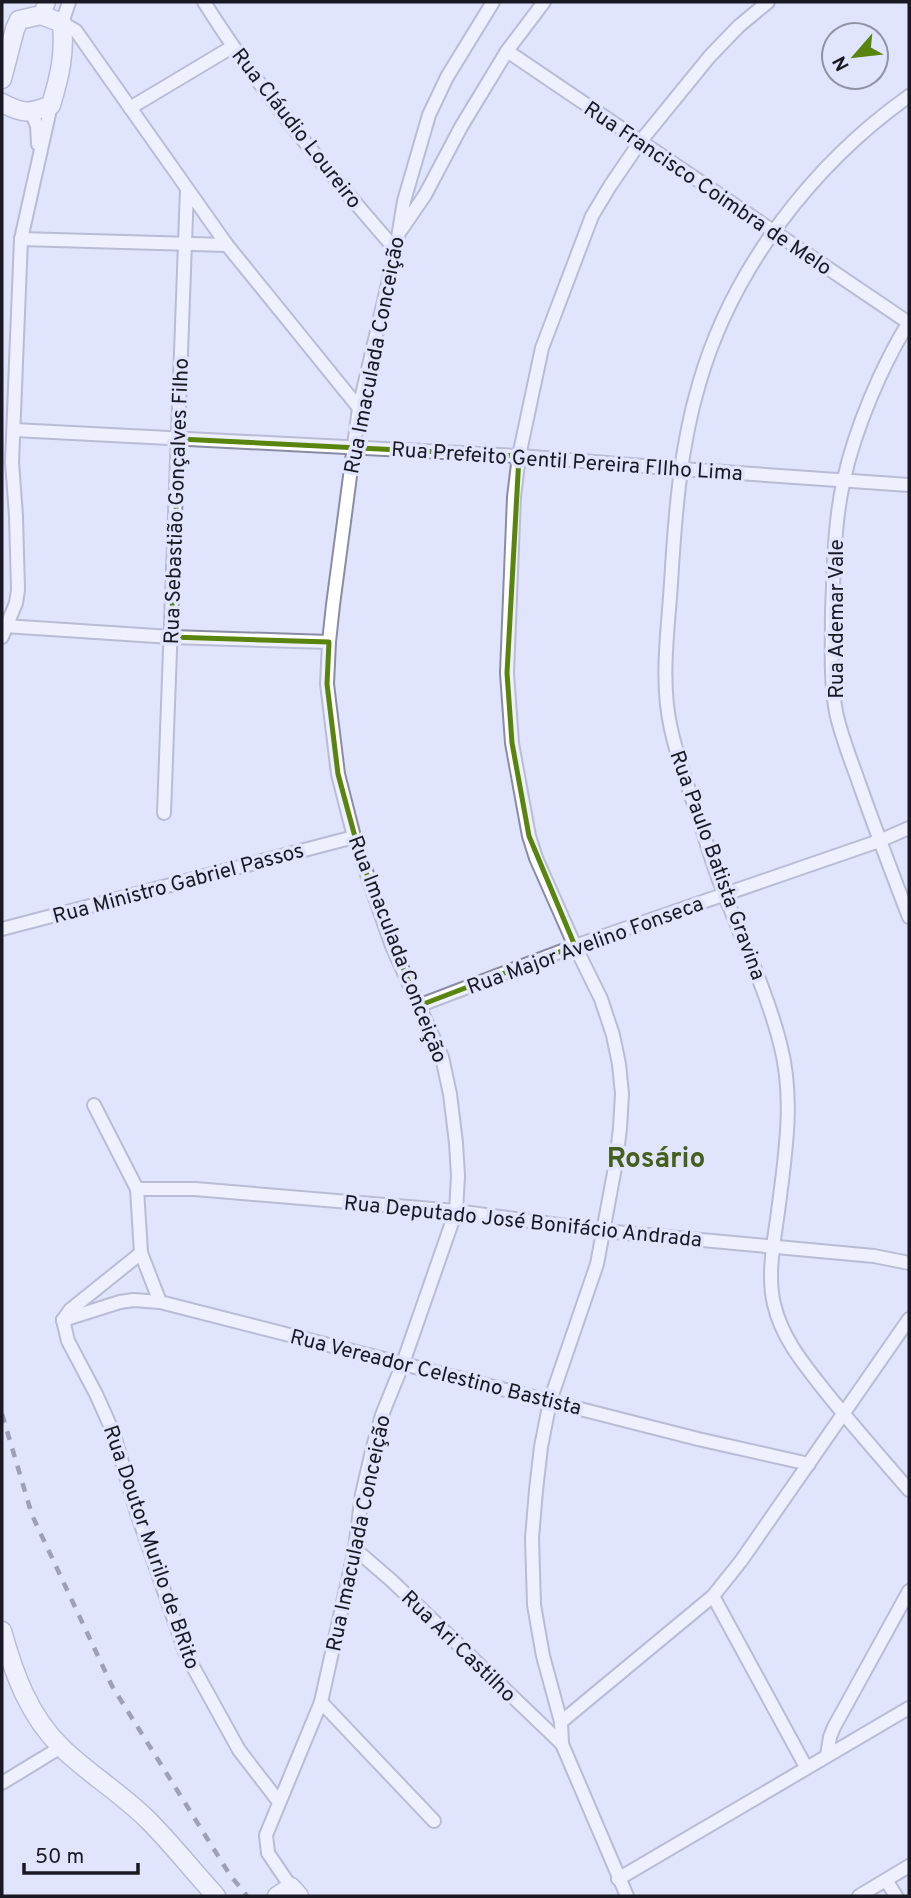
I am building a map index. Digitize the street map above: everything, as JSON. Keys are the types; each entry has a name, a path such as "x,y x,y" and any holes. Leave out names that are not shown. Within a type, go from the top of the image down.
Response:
{"main road":[{"path":"2,79 23,2"},
{"path":"2,103 32,114 51,105 61,74 62,23 44,8 19,20"},
{"path":"2,1631 23,1694 61,1747 148,1820 216,1896"}],"street":[{"path":"69,2 62,23 76,31 227,245 359,408"},
{"name":"Rua Cláudio Loureiro","path":"204,2 232,47 293,129 396,250"},
{"name":"Rua Imaculada Conceição","path":"289,1893 268,1853 265,1843 267,1827 321,1702 355,1549 362,1494 373,1447 456,1210 458,1176 450,1094 442,1057 392,946 354,837 338,774 327,684 329,642 359,408 396,250 404,201 429,115 447,77 493,2"},
{"path":"398,233 425,195 461,127 507,51 544,2"},
{"path":"627,1896 562,1744 561,1722 543,1656 534,1605 532,1538 541,1447 550,1401 597,1264 620,1128 622,1094 613,1035 601,999 536,858 529,836 512,743 507,673 514,497 519,456 542,348 592,216 640,142 710,56 739,26 768,2"},
{"path":"130,108 232,47"},
{"name":"Rua Francisco Coimbra de Melo","path":"507,51 909,323"},
{"name":"Rua Paulo Batista Gravina","path":"909,96 850,145 772,232 742,280 714,340 699,384 681,469 665,675 672,734 724,895 759,978 780,1045 786,1076 788,1117 773,1246 774,1305 785,1336 818,1382 909,1490"},
{"path":"51,105 21,239 12,462 18,590 16,603 4,632 329,642"},
{"path":"32,114 37,126 39,158"},
{"name":"Rua Sebastião Gonçalves Filho","path":"164,813 187,189"},
{"path":"21,239 227,245"},
{"name":"Rua Ademar Vale","path":"909,323 881,375 844,479 835,543 832,638 833,691 844,741 909,917"},
{"name":"Rua Prefeito Gentil Pereira FIlho Lima","path":"14,430 519,456 909,485"},
{"name":"Rua Major Avelino Fonseca","path":"418,1006 575,946 879,841 909,828"},
{"name":"Rua Ministro Gabriel Passos","path":"2,929 354,837"},
{"path":"94,1105 136,1189 141,1253 160,1302"},
{"name":"Rua Deputado José Bonifácio Andrada","path":"136,1189 195,1189 456,1210 604,1231 874,1256 909,1263"},
{"path":"63,1320 70,1310 141,1253"},
{"name":"Rua Vereador Celestino Bastista","path":"63,1320 120,1302 160,1302 710,1442 809,1464"},
{"path":"561,1722 713,1596 741,1561 909,1319"},
{"name":"Rua Doutor Murilo de BRito","path":"63,1320 68,1341 113,1432 141,1525 186,1654 239,1750 279,1802"},
{"name":"Rua Ari Castilho","path":"355,1549 562,1744"},
{"path":"827,1755 834,1727 909,1591"},
{"path":"713,1596 806,1767"},
{"path":"321,1702 434,1821"},
{"path":"618,1879 909,1708"},
{"path":"2,1783 61,1747"},
{"path":"859,1896 909,1866"},
{"path":"886,1880 896,1896"}],"highlighted area":[{"path":"179,439 519,456 507,673 512,743 529,836 575,946 418,1006 361,859 338,774 327,684 329,642 171,637"}],"railway":[{"path":"2,1414 32,1515 112,1686 230,1875 247,1896"}],"district":[{"name":"Rosário","path":"656,1157"}]}
